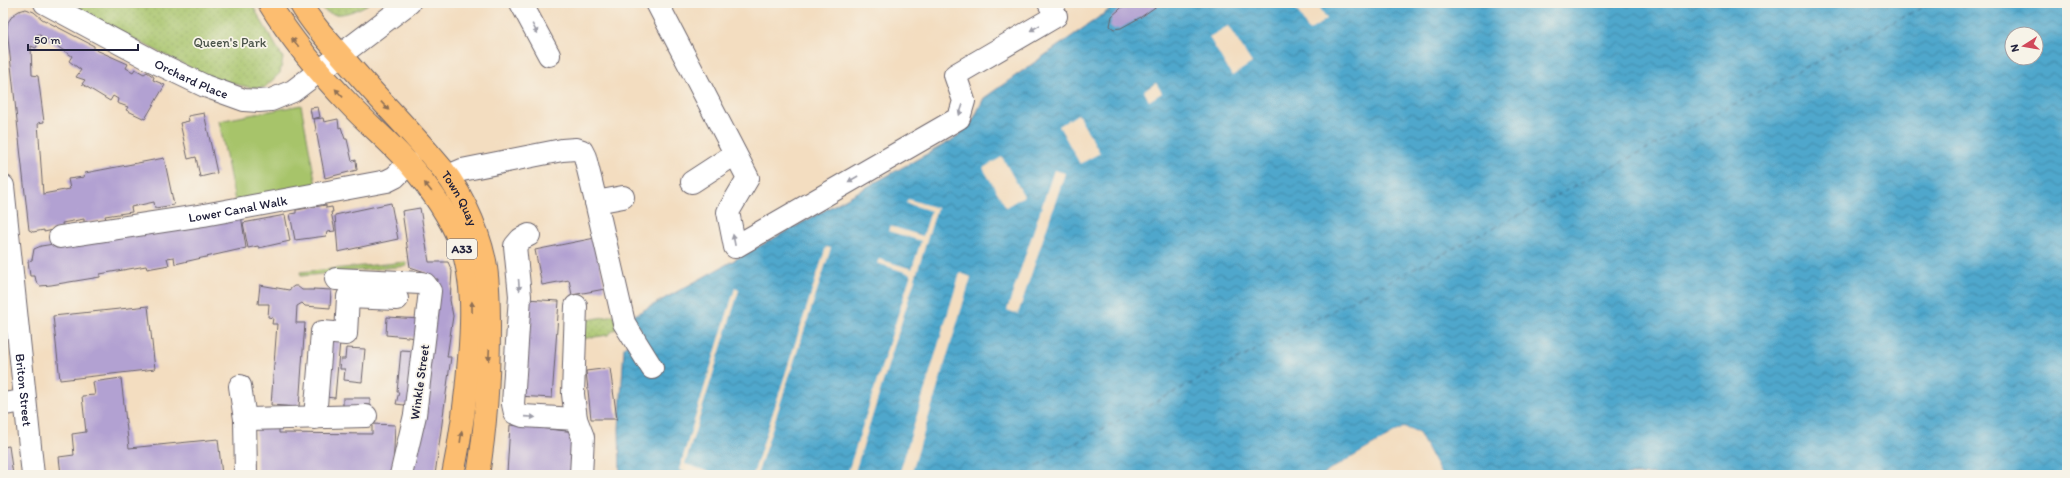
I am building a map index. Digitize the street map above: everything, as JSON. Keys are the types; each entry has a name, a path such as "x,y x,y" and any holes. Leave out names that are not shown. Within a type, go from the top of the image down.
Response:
{"main road":[{"name":"A33","path":"269,3 284,28 320,72"},
{"name":"A33","path":"300,3 310,19 341,56"},
{"name":"Town Quay","path":"341,56 448,176 476,231 485,260 487,278 489,352 484,433 478,475"},
{"name":"Town Quay","path":"320,72 409,163 435,195 461,245 471,296 472,322 466,398 460,442 453,475"}],"street":[{"name":"Orchard Place","path":"45,3 153,62 205,86 244,100 271,100 293,91 341,56 408,3"},
{"path":"521,3 549,55"},
{"path":"658,3 748,178 728,212 736,247 959,118 964,101 955,75 1056,16 1049,3"},
{"path":"448,176 462,170 562,150 576,149 582,151 585,157 624,322 652,368"},
{"path":"692,182 735,154"},
{"name":"Lower Canal Walk","path":"60,237 204,214 387,180 395,176 409,163"},
{"name":"Briton Street","path":"3,186 33,475"},
{"path":"596,202 623,197"},
{"path":"529,235 521,239 516,246 520,296 514,404 515,413 523,416 576,419"},
{"name":"Winkle Street","path":"344,285 421,283 428,288 430,295 415,415 401,475"},
{"path":"314,418 322,332 346,334 344,285 397,299"},
{"path":"576,306 572,394 576,419 583,437 581,475"},
{"path":"240,386 245,419 246,475"},
{"path":"3,404 25,401"},
{"path":"245,419 366,416"}],"green space":[{"name":"Queen's Park","path":"64,3 251,3 283,58 280,73 264,88 247,87 208,77"},
{"path":"317,3 370,3 357,10 342,14 335,14 329,13 322,9"},
{"path":"301,105 316,185 235,201 219,121"},
{"path":"406,262 407,266 301,276 300,272"},
{"path":"614,315 618,327 608,335 581,339 583,321"}],"water":[{"path":"1119,3 2067,3 2067,475 1441,475 1418,432 1403,428 1322,475 620,475 619,429 624,348 641,331 631,317 954,139 972,122 984,98"}],"pier":[{"path":"1293,3 1317,3 1327,19 1309,31"},
{"path":"1228,26 1252,63 1232,76 1209,37"},
{"path":"1156,83 1162,93 1149,101 1144,91"},
{"path":"1078,114 1100,153 1080,164 1059,126"},
{"path":"1002,157 1024,196 1006,207 983,168"},
{"path":"1054,170 1065,173 1018,314 1007,310"},
{"path":"908,199 937,208 854,475 847,475 911,274 877,263 879,259 912,269 921,241 888,231 890,226 923,236 931,211 906,203"},
{"path":"826,247 831,248 757,475 753,475"},
{"path":"960,273 971,277 911,475 899,475"},
{"path":"735,288 739,290 685,464 718,475 694,475 679,470"},
{"path":"1403,428 1418,432 1441,475 1439,475 1417,434 1403,430 1326,475 1322,475"}],"building":[{"path":"1127,3 1161,3 1141,17 1121,28 1114,29 1110,26 1112,16"},
{"path":"26,9 94,46 94,49 128,64 126,68 133,72 135,69 144,74 147,72 154,77 153,80 165,85 145,119 126,110 128,107 117,103 118,99 113,96 110,101 82,84 85,80 76,77 81,70 69,61 72,56 38,34 34,39 39,42 36,48 31,46 32,75 38,76 44,122 38,123 43,194 70,189 68,179 84,177 85,173 164,158 174,205 155,208 154,202 131,207 132,212 105,216 106,219 84,223 84,219 62,223 63,228 44,232 44,230 33,232 29,230 7,29 8,22 13,15"},
{"path":"318,107 320,117 312,119 310,108"},
{"path":"204,113 217,173 200,177 196,157 188,159 180,123 189,121 188,116"},
{"path":"323,118 324,122 338,119 339,128 341,127 345,139 347,139 352,161 356,160 357,170 325,178 314,119"},
{"path":"391,203 398,239 338,252 335,215"},
{"path":"326,205 326,208 332,207 333,212 331,212 335,231 327,232 326,236 295,240 290,214 296,213 296,210"},
{"path":"420,208 429,262 448,262 452,271 450,300 453,316 447,357 451,357 435,475 412,475 435,313 438,279 428,279 428,273 410,267 402,211"},
{"path":"241,215 246,248 175,264 174,257 167,258 169,265 147,269 146,266 100,274 100,277 51,285 40,286 36,281 35,276 30,276 28,261 32,260 34,249 41,246"},
{"path":"285,215 290,241 259,248 258,246 248,248 243,223"},
{"path":"595,238 605,289 572,295 569,280 542,285 535,250"},
{"path":"260,285 289,290 294,286 297,286 302,290 331,290 330,308 305,306 302,303 297,306 296,323 305,323 299,407 271,405 277,324 272,324 273,318 268,317 269,304 258,304"},
{"path":"525,299 559,301 552,398 518,396"},
{"path":"148,306 155,369 60,380 53,316"},
{"path":"387,317 420,319 419,338 386,335"},
{"path":"329,341 340,341 335,398 325,397"},
{"path":"346,348 365,349 362,382 344,380 345,369 340,369 341,359 345,359"},
{"path":"401,350 419,351 412,406 396,404 399,392 397,392"},
{"path":"610,368 617,419 591,419 586,371"},
{"path":"121,378 129,448 218,439 222,475 61,475 59,457 74,455 72,434 86,432 82,396 95,395 93,382"},
{"path":"343,398 370,398 370,409 343,409"},
{"path":"256,423 279,424 279,433 372,434 372,424 395,425 393,473 391,475 260,475 257,472"},
{"path":"510,425 576,432 574,475 507,473"},
{"path":"9,446 13,475 3,475 3,447"}],"ferry route":[{"path":"1022,475 1077,442 1931,3"},
{"path":"1980,475 2067,408"}]}
